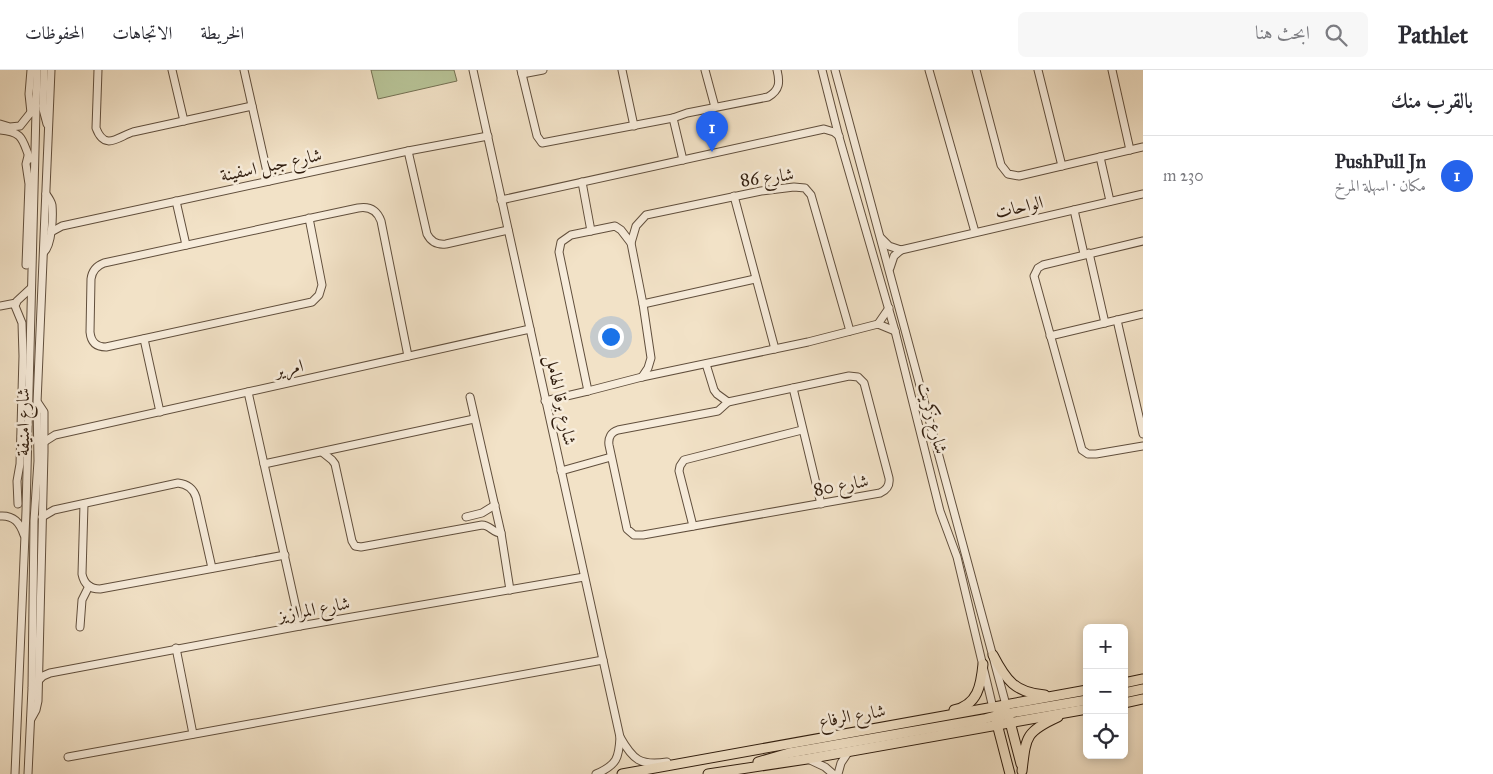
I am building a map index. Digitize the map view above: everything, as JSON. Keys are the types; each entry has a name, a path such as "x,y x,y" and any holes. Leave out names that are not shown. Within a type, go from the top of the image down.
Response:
{"main road":[{"path":"993,654 1005,677 1019,689 1037,694 1060,695"},
{"path":"923,720 936,714 963,707 971,702 979,690 983,664"},
{"path":"1128,682 1143,679"},
{"path":"1128,692 1143,689"},
{"name":"شارع الرفاع","path":"708,774 807,759 996,721 1007,710 1060,695 1083,691"},
{"path":"1128,702 1143,699"},
{"path":"744,769 770,758 789,753 996,721 1007,710 1083,700"},
{"name":"شارع زكريت","path":"1007,710 1023,773"},
{"name":"شارع الرفاع","path":"622,774 923,720 996,721 1011,726 1083,710"},
{"path":"1023,773 1025,745 1032,732 1042,725 1072,711"},
{"name":"شارع زكريت","path":"996,721 1010,774"}],"street":[{"path":"31,70 29,94 31,113"},
{"name":"شارع امنيفة","path":"15,774 26,538 29,345 37,70"},
{"path":"44,70 43,109 49,129"},
{"name":"شارع امنيفة","path":"28,774 35,655 34,521 38,466 38,403 51,70"},
{"path":"98,70 96,128 104,139 116,141 130,133 252,106"},
{"path":"172,70 184,121"},
{"path":"244,70 269,181"},
{"name":"شارع برقا الهامل","path":"472,70 620,737 619,754 616,760 610,768 596,774"},
{"path":"543,70 522,72 537,136 542,143 673,118 771,95 779,84 777,70"},
{"path":"622,70 634,126"},
{"path":"705,70 715,107"},
{"name":"شارع زكريت","path":"822,70 833,115 889,308 940,511 957,557 996,721"},
{"name":"شارع زكريت","path":"835,70 1007,710"},
{"path":"929,70 976,232"},
{"path":"976,70 1004,172 1015,177 1143,148"},
{"path":"1038,70 1062,166"},
{"path":"1112,70 1130,150"},
{"path":"0,124 10,127 20,126 36,106"},
{"path":"824,129 831,121 833,115"},
{"path":"673,118 683,160"},
{"path":"501,200 824,129 834,132 839,136"},
{"path":"0,130 11,131 19,135 35,168"},
{"name":"شارع جبل اسفينة","path":"51,232 62,226 408,151 488,136"},
{"path":"408,151 427,234 433,242 443,244 508,230"},
{"path":"26,265 29,184 26,164 28,156"},
{"path":"1100,158 1110,201"},
{"path":"582,182 591,231"},
{"name":"شارع 86","path":"631,244 636,226 646,215 734,196 796,187 805,188 809,191 850,332"},
{"path":"44,252 49,246 52,205 46,194"},
{"name":"الواحات","path":"901,250 1143,194"},
{"path":"734,196 775,349"},
{"path":"176,202 186,245"},
{"path":"309,218 322,285 319,295 312,302 106,347 99,346 93,342 90,332 91,279 97,267 104,263 309,218 361,207 369,208 378,214 381,221 408,356"},
{"path":"1074,210 1105,323"},
{"path":"51,221 62,226"},
{"path":"588,391 558,248 561,242 568,236 611,226 621,230 631,244 644,304 651,358 648,368 642,377"},
{"path":"880,237 889,246 901,250 892,259 889,270"},
{"path":"1143,241 1086,253 1040,266 1035,273 1050,336 1082,450 1088,454 1096,454 1143,446"},
{"path":"644,304 756,279"},
{"path":"0,306 16,303 31,288"},
{"path":"16,303 15,308 21,319 24,356 20,464 17,481 18,504"},
{"path":"878,324 889,308"},
{"path":"1050,336 1143,314"},
{"path":"1117,320 1143,434"},
{"path":"545,400 850,332 878,324 895,331"},
{"path":"22,330 29,345"},
{"name":"امرير","path":"44,442 55,435 530,330"},
{"path":"144,339 160,412"},
{"path":"706,364 714,390 728,402"},
{"name":"شارع 80","path":"849,376 855,376 864,383 889,478 888,486 880,493 822,504 643,535 631,533 624,524 611,457 609,440 616,431 718,411 728,402 793,388 849,376"},
{"path":"793,388 822,504"},
{"path":"248,392 300,626"},
{"path":"470,397 501,533 510,590"},
{"path":"30,719 36,710 37,704 38,667 35,655 44,452 44,412 38,403"},
{"path":"264,464 474,419"},
{"path":"44,428 48,433 55,435"},
{"path":"692,526 679,471 680,464 684,460 802,430"},
{"path":"38,466 44,452"},
{"path":"322,452 335,464 352,541 355,546 482,525 489,526 496,533 501,533"},
{"path":"561,471 611,457"},
{"path":"42,517 54,510 178,484 188,486 193,490 196,497 212,568"},
{"path":"3,516 18,504 26,485"},
{"path":"84,504 82,574 84,581 89,586 100,589 285,555"},
{"path":"466,517 482,513 494,505"},
{"path":"42,507 54,510"},
{"path":"3,516 12,517 17,521 26,538"},
{"name":"شارع المرازيز","path":"38,682 50,673 176,648 584,577"},
{"path":"80,627 82,600 89,586"},
{"path":"176,648 193,734"},
{"path":"68,757 603,660"},
{"path":"38,667 50,673"},
{"name":"شارع برقا الهامل","path":"620,737 631,755 644,762 652,764 693,761"},
{"path":"838,774 841,763 849,751"},
{"path":"807,759 825,767 833,774"}],"green space":[{"path":"371,70 454,70 457,81 378,99"}],"place":[{"name":"PushPull Jn","path":"712,152"}]}
